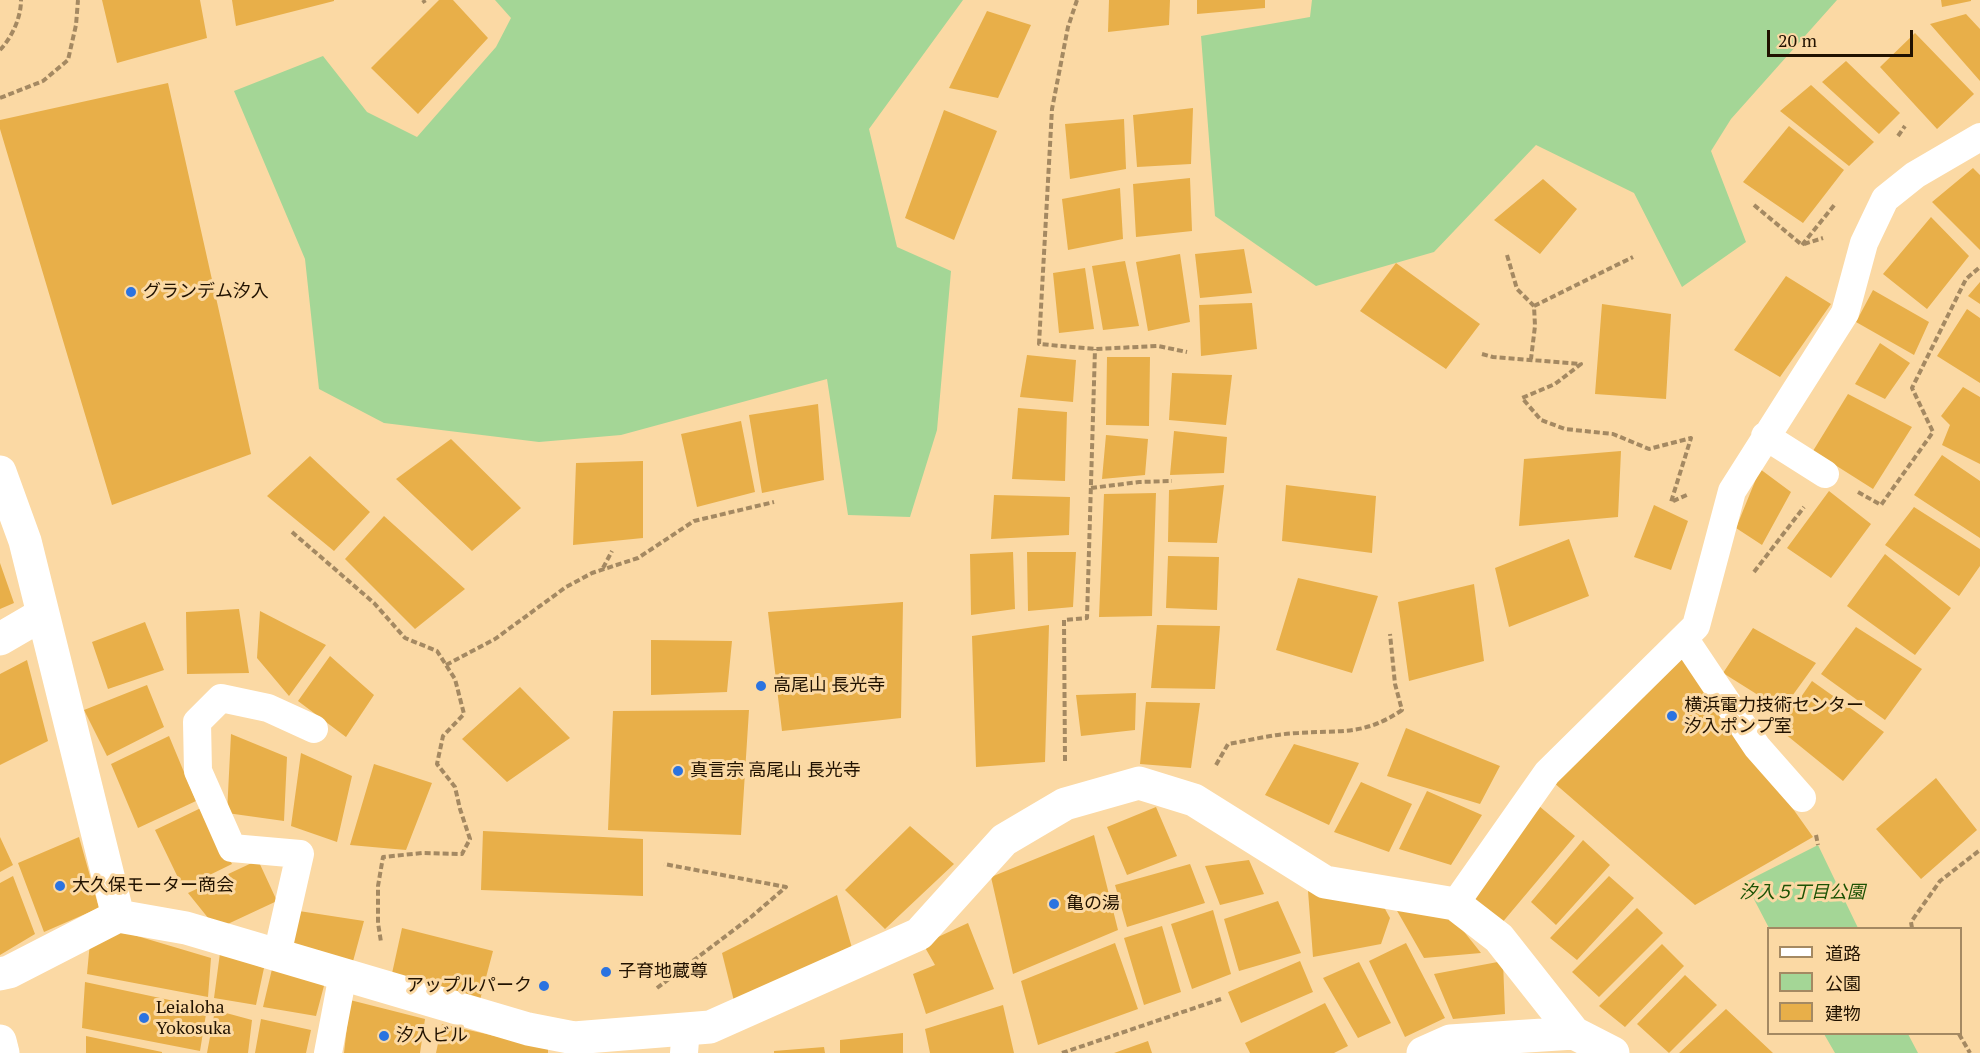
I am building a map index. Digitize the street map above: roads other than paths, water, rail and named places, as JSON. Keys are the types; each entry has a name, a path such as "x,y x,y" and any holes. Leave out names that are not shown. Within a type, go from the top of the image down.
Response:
{"street":[{"path":"0,472 25,541 118,916"},
{"path":"0,639 43,614"},
{"path":"0,974 9,972 118,916 186,928 528,1029 574,1046 685,1041 710,1027 919,934 1004,840 1065,804 1139,783 1200,804 1325,882 1455,904 1499,938 1574,1034 1613,1053"},
{"path":"1423,1053 1450,1041 1574,1034"},
{"path":"0,1041 3,1053"}],"lane":[{"path":"1455,904 1548,773 1696,626 1732,490 1845,313 1864,243 1885,200 1915,175 1980,137"},
{"path":"1765,436 1826,474"},
{"path":"1684,638 1757,747 1802,798"},
{"path":"277,955 300,854 232,848 198,771 197,722 221,698 268,708 314,729"},
{"path":"327,1053 343,974"}],"place":[{"name":"グランデム汐入","path":"131,292"},
{"name":"高尾山 長光寺","path":"761,686"},
{"name":"横浜電力技術センター 汐入ポンプ室","path":"1672,716"},
{"name":"真言宗 高尾山 長光寺","path":"678,771"},
{"name":"大久保モーター商会","path":"60,886"},
{"name":"亀の湯","path":"1054,904"},
{"name":"子育地蔵尊","path":"606,972"},
{"name":"アップルパーク","path":"544,986"},
{"name":"Leialoha Yokosuka","path":"144,1018"},
{"name":"汐入ビル","path":"384,1036"}],"park label":[{"name":"汐入５丁目公園","path":"1802,893"}]}
